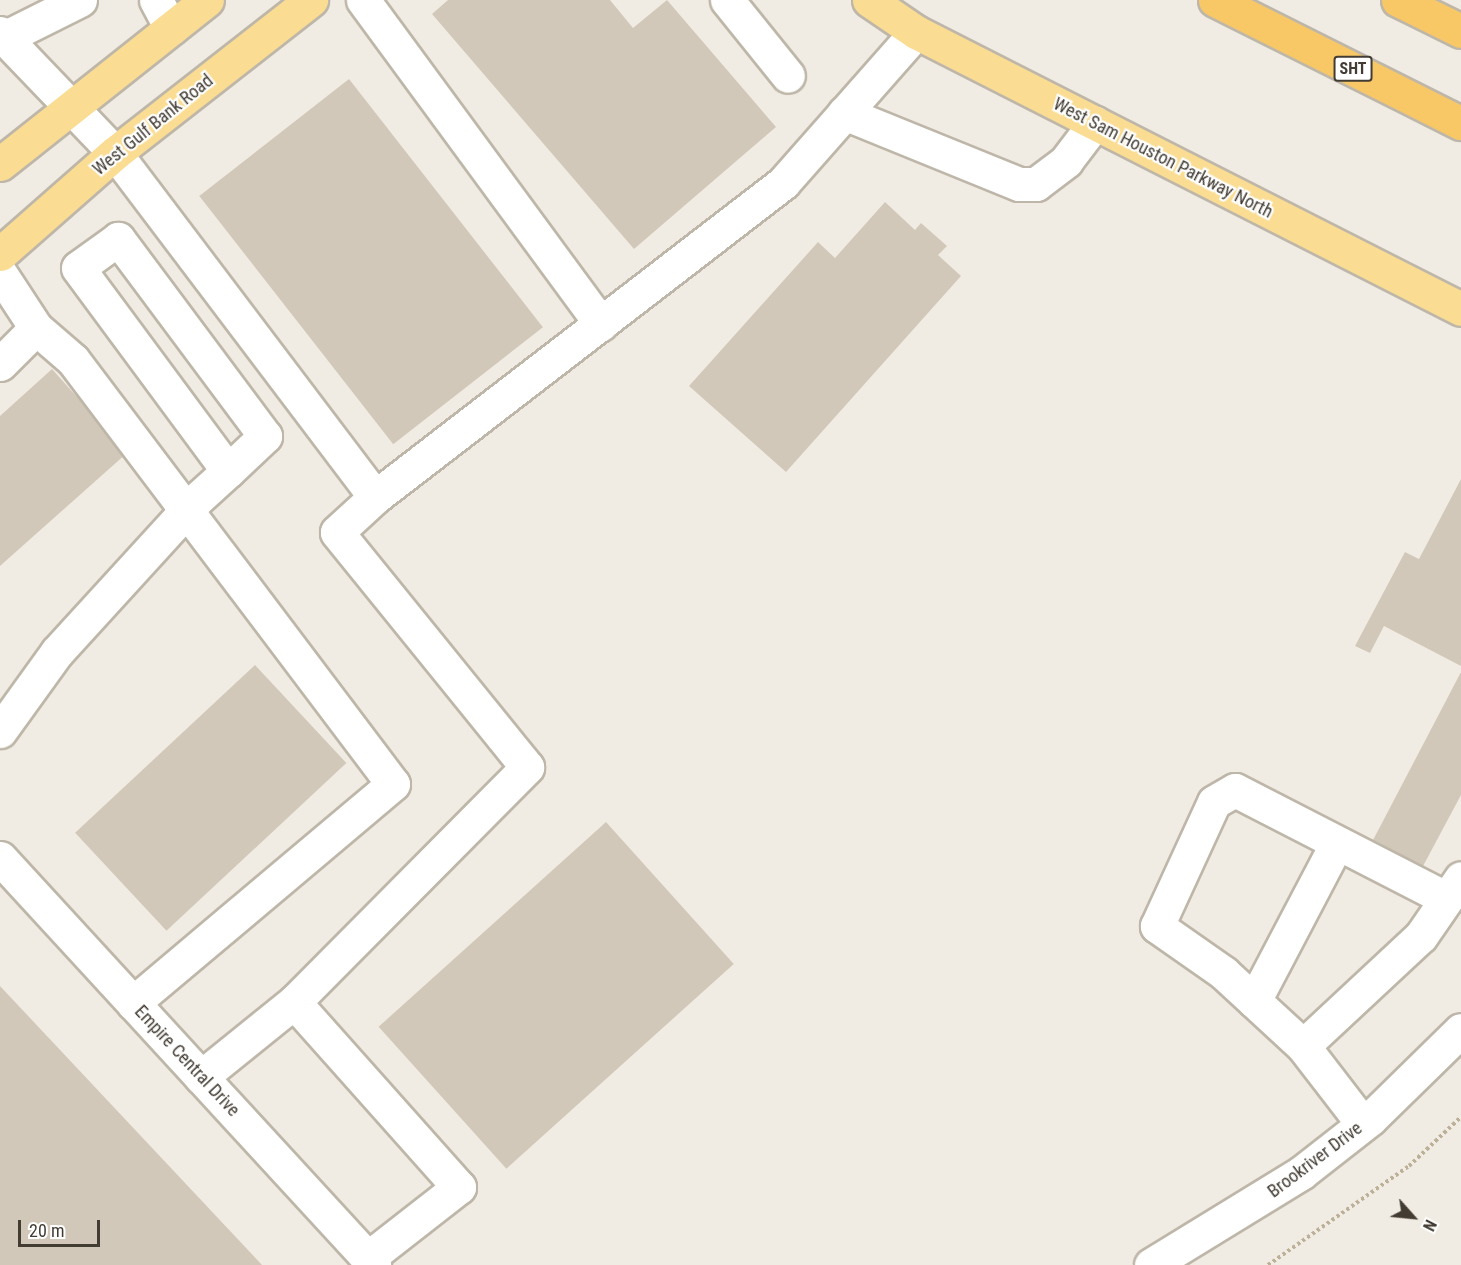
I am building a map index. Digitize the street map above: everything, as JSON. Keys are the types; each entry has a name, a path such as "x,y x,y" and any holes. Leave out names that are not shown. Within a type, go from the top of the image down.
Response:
{"highway":[{"name":"SHT","path":"1215,0 1461,123"},
{"path":"1398,0 1461,31"}],"main road":[{"path":"0,164 68,106 164,14 207,0"},
{"name":"West Gulf Bank Road","path":"0,254 115,153 311,0"},
{"name":"West Sam Houston Parkway North","path":"869,0 916,32 1461,309"}],"street":[{"path":"80,0 2,36 115,153 375,497"},
{"path":"363,0 601,324"},
{"path":"727,0 789,76"},
{"path":"201,1077 294,1002 527,766 337,532 375,497 783,183 916,32"},
{"path":"844,113 1027,184 1054,173 1095,123"},
{"path":"0,731 57,652 186,511 265,436 118,239 78,268 228,471"},
{"path":"0,273 36,328 73,360 393,784 133,1003"},
{"path":"0,364 36,328"},
{"path":"1304,1046 1421,936 1454,889 1337,843 1235,790 1214,802 1157,926 1254,1001 1304,1046 1364,1124"},
{"path":"1254,1001 1337,843"},
{"name":"Empire Central Drive","path":"0,858 371,1262"},
{"path":"294,1002 459,1187 371,1262"},
{"name":"Brookriver Drive","path":"1151,1265 1228,1223 1364,1124 1461,1030"}],"path":[{"path":"1268,1265 1409,1166 1461,1117"}],"building":[{"path":"448,0 610,0 633,28 667,0 776,127 634,249 432,14"},
{"path":"349,79 543,327 393,444 199,196"},
{"path":"885,202 915,230 921,223 947,246 938,255 961,276 786,472 689,386 818,242 835,258"},
{"path":"52,369 127,453 0,566 0,416"},
{"path":"1461,479 1461,666 1384,626 1370,653 1355,646 1405,552 1419,559"},
{"path":"255,665 346,763 166,931 75,833"},
{"path":"1461,672 1461,795 1422,868 1372,842"},
{"path":"606,822 734,964 506,1169 379,1027"},
{"path":"0,986 262,1265 0,1265"}]}
